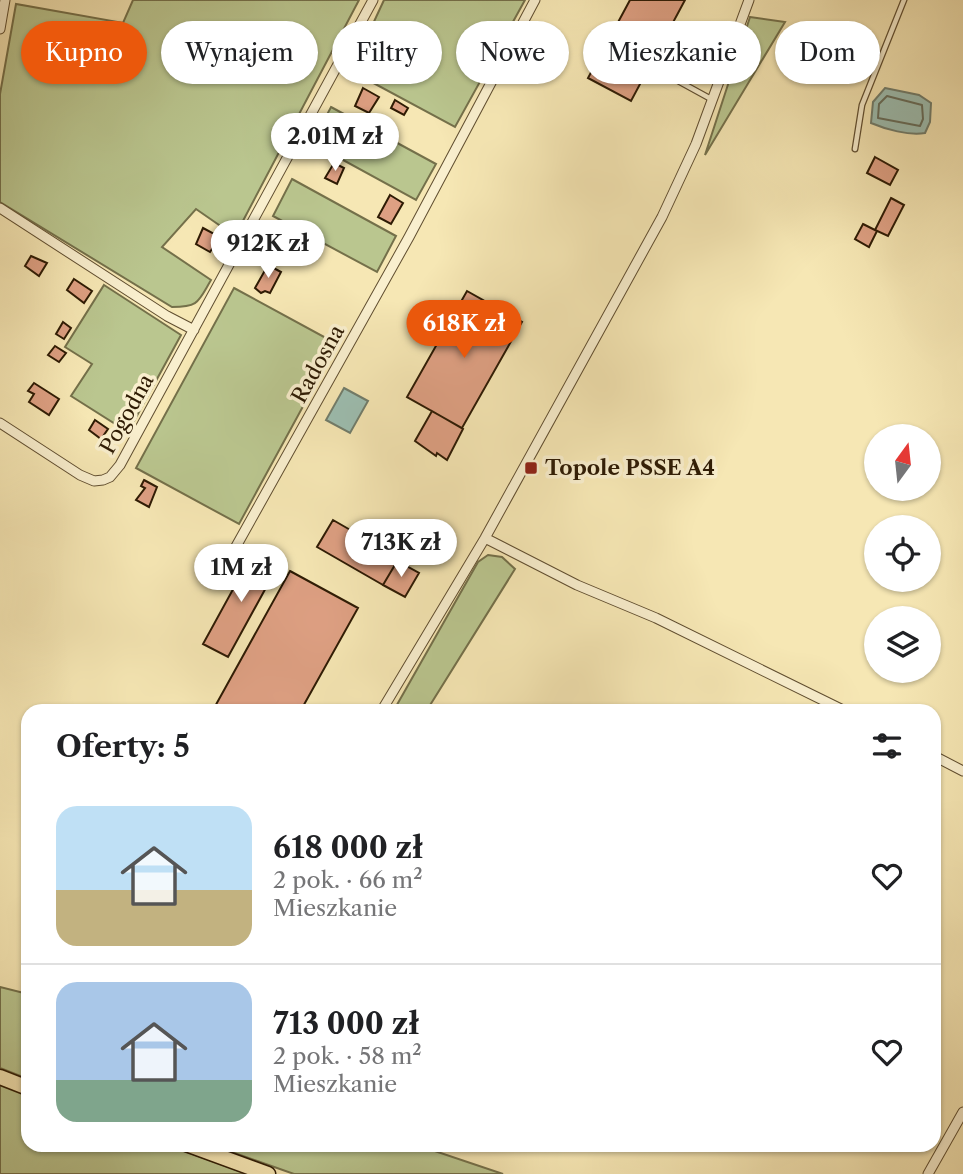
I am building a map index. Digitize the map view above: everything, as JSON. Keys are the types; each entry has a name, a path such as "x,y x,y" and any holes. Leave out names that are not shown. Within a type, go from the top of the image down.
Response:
{"main road":[{"path":"0,1077 21,1085"},
{"path":"208,1152 268,1174"}],"street":[{"path":"0,29 5,0"},
{"name":"Pogodna","path":"0,423 80,475 94,481 110,477 131,446 373,0"},
{"name":"Radosna","path":"229,559 410,237 535,0"},
{"path":"386,704 485,538 663,217 713,100 749,0"},
{"path":"0,208 167,316 194,330"},
{"path":"485,538 577,585 656,618 831,704"},
{"path":"941,760 963,771"},
{"path":"941,1151 963,1112"},
{"path":"928,1174 940,1152"}],"lane":[{"path":"855,149 862,105 904,0"},
{"path":"684,84 713,100"}],"green space":[{"path":"133,0 359,0 348,21 332,21 332,51 318,78 318,21 161,21 161,84 315,84 235,236 196,209 162,247 211,280 197,302 188,306 172,307 0,202 0,94 16,4 112,21 21,21 21,84 147,84 147,21 124,21"},
{"path":"384,0 525,0 513,21 456,21 456,84 479,84 455,127 375,84 442,84 442,21 374,21"},
{"path":"750,17 778,21 775,21 775,39 761,62 761,21 749,21"},
{"path":"728,84 748,84 705,155"},
{"path":"331,107 436,164 416,200 312,143"},
{"path":"292,179 396,236 377,272 273,216"},
{"path":"104,285 181,335 128,432 71,396 92,364 65,347"},
{"path":"234,288 337,344 239,524 136,468"},
{"path":"488,555 502,557 515,569 431,704 397,704 478,562"},
{"path":"0,987 21,992 21,1076 0,1068"},
{"path":"0,1083 21,1091 21,1152 187,1152 248,1174 0,1174"},
{"path":"232,1152 438,1152 503,1174 294,1174"}],"water":[{"path":"885,88 919,95 931,103 930,122 925,133 905,133 871,123 873,102"},
{"path":"344,388 368,401 350,433 326,420"}],"building":[{"path":"630,0 685,0 674,21 619,21"},
{"path":"599,84 640,84 631,101"},
{"path":"363,88 379,97 369,113 355,106"},
{"path":"395,100 408,108 404,115 391,108"},
{"path":"875,157 898,170 890,185 867,173"},
{"path":"334,163 344,168 337,184 325,178"},
{"path":"390,195 403,203 391,224 378,217"},
{"path":"891,198 904,205 888,236 875,230"},
{"path":"863,224 877,231 869,247 855,239"},
{"path":"280,225 292,232 280,254 266,247"},
{"path":"203,228 220,237 210,252 196,244"},
{"path":"31,256 47,263 39,276 25,266"},
{"path":"268,265 281,272 270,293 261,293 255,288"},
{"path":"74,279 92,291 84,303 67,290"},
{"path":"467,291 522,322 462,428 407,397"},
{"path":"63,322 71,328 64,339 56,334"},
{"path":"55,346 66,353 59,362 48,355"},
{"path":"34,383 59,399 49,415 29,402 34,394 28,391"},
{"path":"432,411 463,429 447,460 437,453 436,456 415,441"},
{"path":"95,420 108,429 101,439 89,430"},
{"path":"144,480 157,487 149,507 136,500 145,488 141,486"},
{"path":"333,520 399,558 383,585 317,547"},
{"path":"254,551 279,564 228,657 203,644"},
{"path":"396,563 419,573 405,597 383,585"},
{"path":"290,571 358,608 304,704 216,704"}],"place":[{"name":"Topole PSSE A4","path":"531,468"}]}
